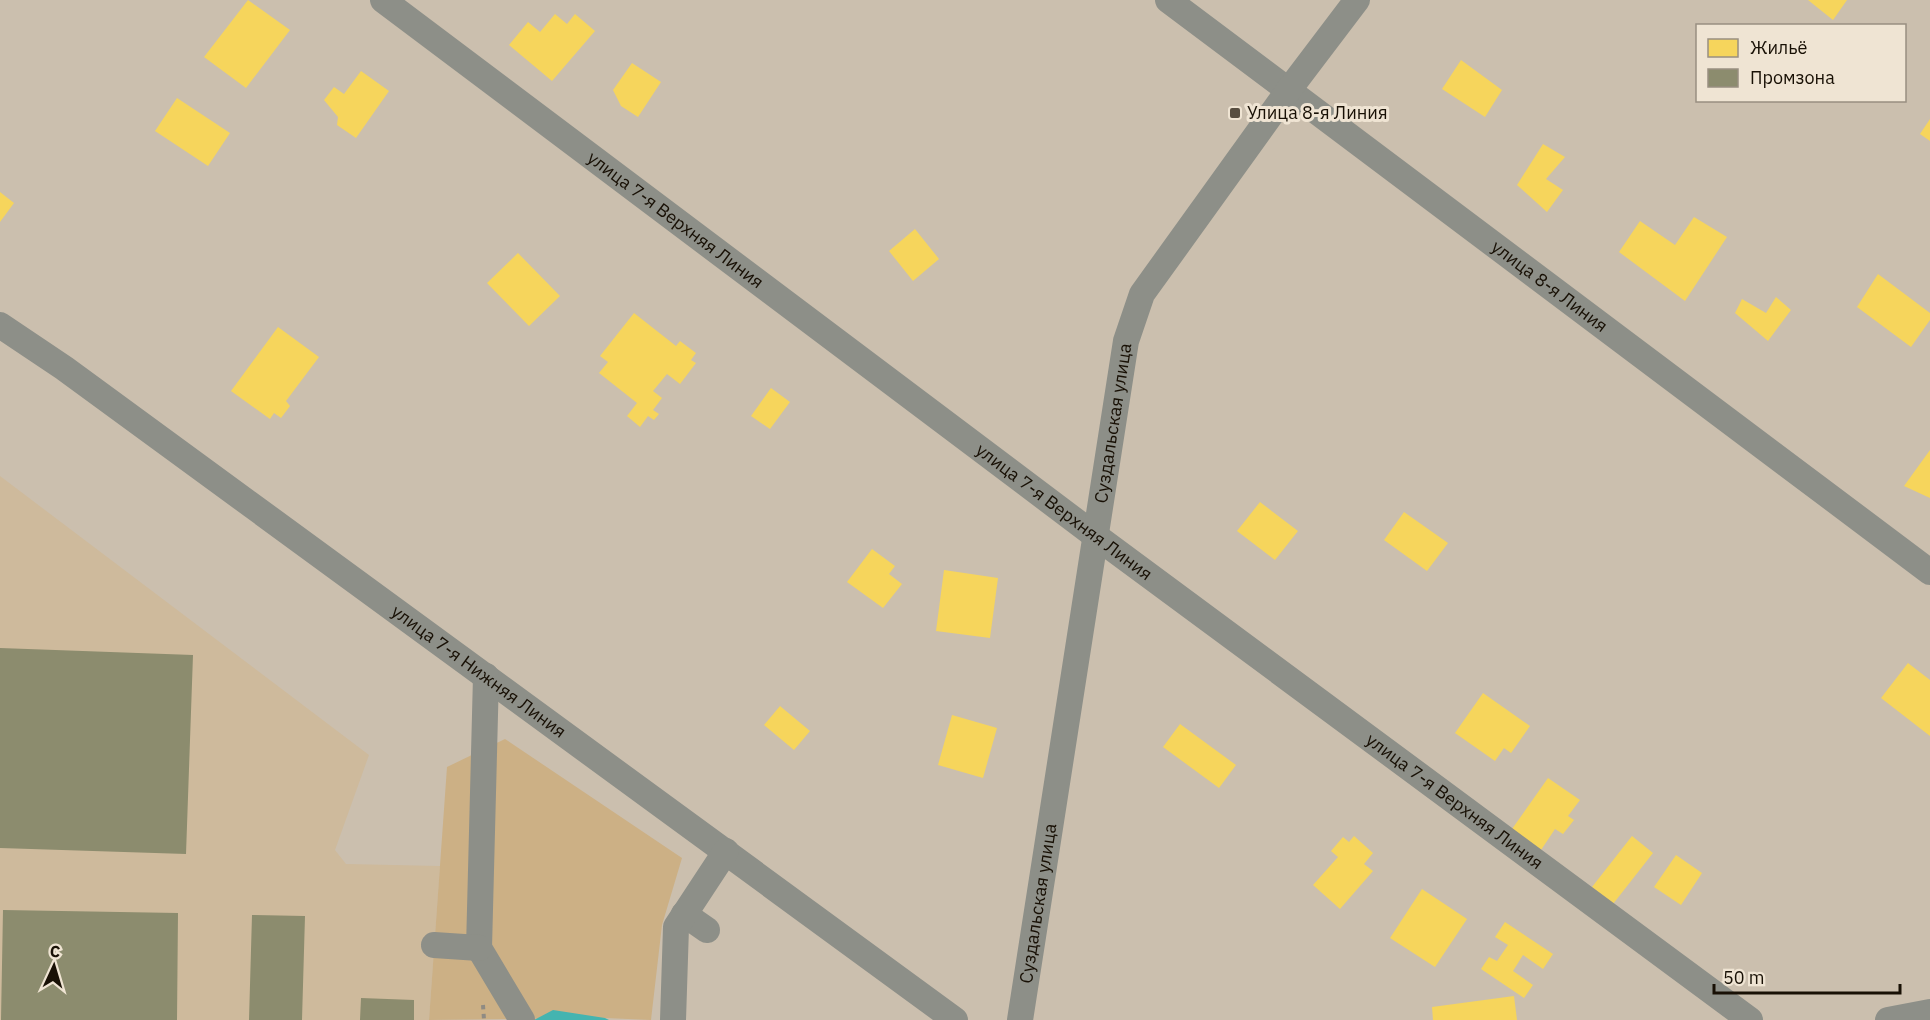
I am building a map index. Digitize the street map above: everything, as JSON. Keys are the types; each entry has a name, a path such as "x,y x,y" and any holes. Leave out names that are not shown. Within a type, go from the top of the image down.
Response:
{"street":[{"name":"улица 7-я Верхняя Линия","path":"383,0 1096,537 1750,1020"},
{"name":"улица 8-я Линия","path":"1168,0 1930,572"},
{"name":"Суздальская улица","path":"1020,1020 1126,341 1142,294 1288,91 1357,0"},
{"name":"улица 7-я Нижняя Линия","path":"0,325 54,361 955,1020"},
{"path":"486,676 479,948 522,1020"},
{"path":"673,1020 676,927 726,852"},
{"path":"684,914 707,930"},
{"path":"434,945 479,948"},
{"path":"1888,1020 1930,1012"}],"shaded area":[{"path":"0,476 369,755 335,850 346,864 440,866 429,1020 0,1020"},
{"path":"505,739 682,858 662,925 651,1020 605,1018 429,1020 447,767"}],"water":[{"path":"553,1010 605,1018 609,1020 534,1020"}],"building: Жильё":[{"path":"248,0 290,30 246,88 204,57"},
{"path":"1808,0 1847,0 1833,20"},
{"path":"555,14 567,24 575,14 595,31 552,81 509,45 528,22 540,32"},
{"path":"1461,60 1502,90 1485,117 1442,89"},
{"path":"632,63 661,82 638,117 621,106 613,90"},
{"path":"361,71 389,91 356,138 337,125 338,117 324,100 334,87 344,94"},
{"path":"177,98 230,133 208,166 155,131"},
{"path":"1930,119 1930,141 1920,134"},
{"path":"1543,144 1565,157 1546,179 1563,190 1547,212 1517,185"},
{"path":"0,192 14,203 0,222"},
{"path":"1694,217 1727,237 1685,301 1619,252 1640,221 1675,245"},
{"path":"915,229 939,259 913,281 889,251"},
{"path":"518,253 560,296 529,326 487,283"},
{"path":"1878,274 1930,313 1930,320 1911,347 1857,307"},
{"path":"1776,297 1791,310 1768,341 1735,313 1742,299 1766,313"},
{"path":"634,313 676,346 680,341 696,353 691,360 696,363 680,384 667,374 653,391 662,398 653,410 659,414 654,420 648,416 640,427 627,416 637,403 599,373 608,362 600,356"},
{"path":"278,327 319,357 286,401 290,406 281,418 274,413 270,419 231,391"},
{"path":"771,388 790,402 770,429 751,416"},
{"path":"1930,450 1930,498 1904,486"},
{"path":"1260,502 1298,531 1275,560 1237,531"},
{"path":"1404,512 1448,543 1427,571 1384,540"},
{"path":"872,549 895,566 889,574 902,584 883,608 847,582"},
{"path":"944,570 998,578 990,638 936,631"},
{"path":"1908,663 1930,680 1930,736 1881,698"},
{"path":"1483,693 1530,726 1511,753 1504,748 1495,761 1455,733"},
{"path":"780,706 810,731 794,750 764,725"},
{"path":"952,715 997,728 983,778 938,765"},
{"path":"1180,724 1236,765 1219,788 1163,747"},
{"path":"1548,778 1580,800 1568,816 1574,820 1563,834 1555,829 1541,850 1512,829"},
{"path":"1354,836 1373,853 1364,864 1373,871 1340,909 1313,885 1338,857 1331,851 1343,837 1349,842"},
{"path":"1632,836 1653,853 1613,904 1592,887"},
{"path":"1676,855 1702,873 1681,905 1654,887"},
{"path":"1422,889 1467,919 1435,967 1390,938"},
{"path":"1505,922 1553,954 1543,969 1523,955 1513,971 1533,985 1524,998 1481,969 1489,957 1497,961 1508,945 1495,937"},
{"path":"1514,996 1517,1020 1433,1020 1432,1007"}],"building: Промзона":[{"path":"0,648 193,655 186,854 0,848"},
{"path":"3,910 178,913 177,1020 1,1020"},
{"path":"252,915 305,916 302,1020 249,1020"},
{"path":"361,998 414,1000 414,1020 360,1020"}],"place":[{"name":"Улица 8-я Линия","path":"1235,113"}]}
